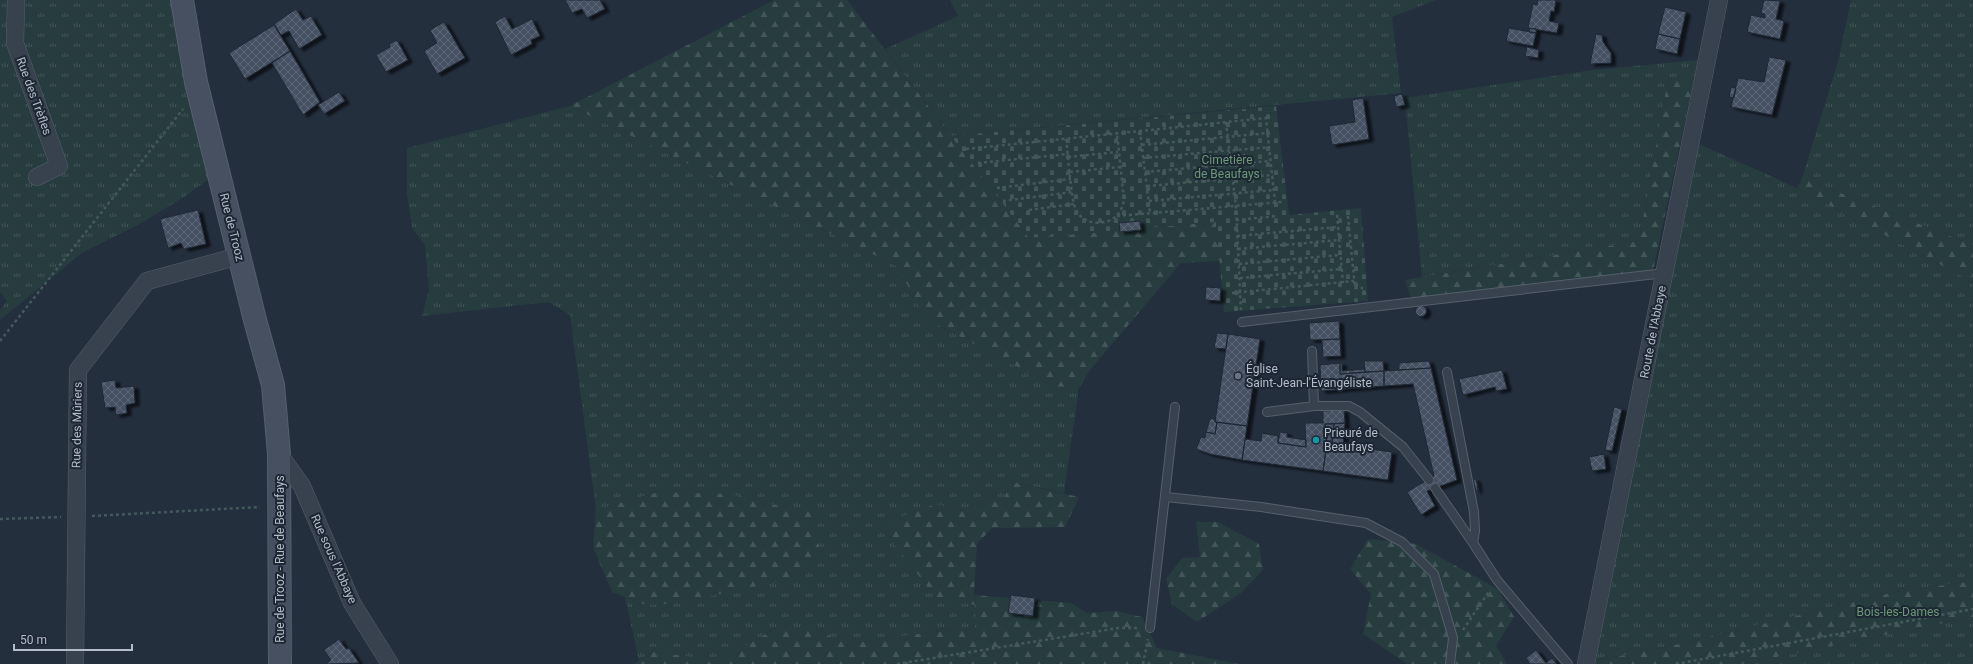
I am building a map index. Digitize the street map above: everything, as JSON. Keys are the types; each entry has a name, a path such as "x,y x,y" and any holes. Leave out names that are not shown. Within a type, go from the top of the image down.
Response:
{"street":[{"name":"Rue des Trèfles","path":"16,0 15,44 59,166 37,178"},
{"name":"Rue de Trooz","path":"182,0 198,91 273,385 279,454"},
{"name":"Route de l'Abbaye","path":"1586,664 1719,0"},
{"name":"Rue des Mûriers","path":"75,664 78,370 147,281 239,256"},
{"name":"Rue de Trooz - Rue de Beaufays","path":"279,454 280,664"},
{"name":"Rue sous l'Abbaye","path":"279,454 302,486 352,603 380,651 390,664"}],"lane":[{"path":"1242,322 1665,273"},
{"path":"1312,351 1314,406"},
{"path":"1447,372 1474,512 1474,543"},
{"path":"1268,412 1314,406 1349,406 1360,412 1403,447 1429,480"},
{"path":"1150,628 1175,407"},
{"path":"1435,488 1474,543 1497,580 1568,664"},
{"path":"1166,497 1261,507 1366,523 1402,542 1434,574 1453,638 1450,664"}],"path":[{"path":"0,341 198,91"},
{"path":"966,149 1266,118 1276,203"},
{"path":"1226,122 1236,207 1242,322"},
{"path":"1140,131 1150,213"},
{"path":"1117,133 1124,200 1122,209 1117,216"},
{"path":"1142,145 1268,133"},
{"path":"1066,139 1074,204 1076,210 1088,222 1098,223 1108,221 1117,216 1282,202"},
{"path":"1143,158 1270,147"},
{"path":"978,163 1118,152"},
{"path":"1145,172 1271,161"},
{"path":"1070,172 1120,167"},
{"path":"1147,186 1272,175"},
{"path":"997,188 1071,179"},
{"path":"1149,200 1274,190"},
{"path":"1003,201 1073,192"},
{"path":"1029,210 1074,204"},
{"path":"1337,215 1343,282"},
{"path":"1236,220 1278,216"},
{"path":"1348,216 1355,288 1364,288"},
{"path":"1237,236 1338,227"},
{"path":"1238,249 1339,240"},
{"path":"1239,264 1340,256"},
{"path":"1240,278 1342,269"},
{"path":"1232,293 1354,281"},
{"path":"0,519 265,507"},
{"path":"1453,638 1462,632 1497,580"},
{"path":"1676,664 1973,609"},
{"path":"897,664 1118,628 1150,628 1143,664"}],"green space":[{"path":"0,0 174,0 209,179 184,197 138,225 83,252 0,320 0,310 7,301 0,292"},
{"path":"774,0 847,0 1029,238 1216,222 1220,261 1181,263 1090,370 1079,388 1055,386 926,319 897,266 570,106"},
{"path":"950,0 1436,0 1392,17 1401,93 951,136 885,49 958,16"},
{"path":"1851,0 1973,0 1973,245 1802,178 1838,62"},
{"path":"1698,60 1694,79 1668,80 1639,241 1422,277 1405,98 1593,70"},
{"path":"1668,79 1694,79 1652,275 1411,298 1405,280 1639,241"},
{"path":"570,106 897,266 927,319 1055,386 1079,388 1064,493 1012,482 1003,500 958,511 935,504 975,605 976,629 932,632 846,644 815,629 776,629 718,661 652,652 639,661 625,597 646,605 813,513 658,492 596,510 570,315 549,302 422,316 429,290 425,245 412,228 407,194 407,148"},
{"name":"Cimetière de Beaufays","path":"1276,106 1289,215 1361,208 1368,301 1224,312 1216,222 1029,238 951,136"},
{"path":"1699,144 1797,188 1973,282 1973,581 1895,592 1684,643 1596,661"},
{"path":"1802,178 1973,245 1973,282 1797,188"},
{"path":"1012,482 1079,497 1065,527 992,528 977,544 974,595 1071,603 1087,613 1116,611 1142,617 1157,648 1239,664 634,664 652,652 718,660 776,629 815,629 846,644 932,632 975,629 975,605 936,598 895,545 889,521 936,504 958,511 1003,500"},
{"path":"658,492 731,494 789,509 813,513 820,554 789,579 678,603 646,605 612,592 593,547 596,510"},
{"path":"1196,522 1218,522 1259,544 1263,570 1241,593 1197,622 1172,604 1166,579 1182,558 1200,557"},
{"path":"1368,539 1416,544 1498,589 1514,617 1496,646 1507,664 1407,664 1363,634 1371,594 1350,569"},
{"name":"Bois-les-Dames","path":"1973,581 1973,617 1742,664 1595,664 1596,661 1684,643 1895,592"},
{"path":"1973,617 1973,664 1742,664"}],"building":[{"path":"565,0 600,0 605,9 587,18 582,9 572,13"},
{"path":"1538,0 1556,0 1554,12 1551,11 1549,21 1559,23 1557,33 1528,28 1533,4 1537,5"},
{"path":"1764,0 1780,1 1776,19 1784,21 1780,39 1747,32 1751,15 1765,18 1765,14 1761,13"},
{"path":"1665,7 1686,12 1680,39 1658,34"},
{"path":"296,9 303,20 311,16 322,35 299,49 289,31 281,35 274,24"},
{"path":"505,16 512,29 532,19 540,36 531,40 532,44 511,55 495,22"},
{"path":"444,22 465,58 437,74 424,51 437,43 430,30"},
{"path":"274,25 290,51 245,79 229,53"},
{"path":"1509,28 1536,33 1533,46 1506,41"},
{"path":"1530,28 1536,29 1536,33 1529,32"},
{"path":"1596,34 1602,35 1603,42 1611,53 1611,63 1590,64"},
{"path":"1658,34 1680,39 1677,54 1655,49"},
{"path":"397,40 408,60 386,72 376,55 390,47 389,44"},
{"path":"1527,47 1539,50 1538,58 1525,56"},
{"path":"290,51 320,102 303,115 272,63"},
{"path":"1769,57 1786,60 1772,115 1731,107 1738,78 1764,82"},
{"path":"1731,87 1736,88 1734,98 1729,97"},
{"path":"339,92 345,101 324,114 318,105"},
{"path":"1402,94 1405,105 1396,107 1394,96"},
{"path":"1363,98 1369,139 1332,145 1329,126 1355,122 1352,100"},
{"path":"198,210 206,244 184,249 181,243 168,248 160,219"},
{"path":"1140,221 1141,230 1120,232 1119,223"},
{"path":"1206,287 1221,288 1220,301 1205,300"},
{"path":"1421,305 1425,307 1427,311 1425,315 1421,317 1417,315 1415,311 1417,307"},
{"path":"1339,321 1340,339 1310,340 1309,323"},
{"path":"1217,333 1228,334 1226,349 1214,348"},
{"name":"Église Saint-Jean-l'Évangéliste","path":"1228,334 1260,339 1247,426 1215,422"},
{"path":"1340,339 1341,356 1323,357 1322,340"},
{"path":"1364,361 1383,361 1384,371 1365,372"},
{"path":"1429,361 1431,368 1399,370 1399,363"},
{"path":"1340,363 1340,374 1384,371 1384,386 1321,391 1320,365"},
{"path":"1340,363 1342,363 1342,371 1365,369 1365,372 1340,374"},
{"path":"1431,368 1457,480 1427,491 1435,506 1421,515 1407,492 1434,476 1413,384 1384,386 1384,371"},
{"path":"1502,370 1507,389 1496,391 1495,387 1463,395 1459,379"},
{"path":"115,380 116,388 134,386 135,403 126,405 127,413 116,415 115,407 105,408 101,382"},
{"path":"1614,407 1622,409 1612,451 1605,450"},
{"name":"Prieuré de Beaufays","path":"1344,410 1345,423 1325,424 1327,443 1323,471 1242,460 1245,439 1261,441 1262,433 1278,436 1278,443 1306,447 1305,423 1323,423 1323,411"},
{"path":"1210,419 1215,419 1215,422 1217,422 1215,434 1206,432"},
{"path":"1217,422 1247,426 1242,460 1210,454 1196,449 1201,437 1205,438 1206,432 1215,434"},
{"path":"1345,423 1343,445 1332,443 1334,424"},
{"path":"1325,424 1334,424 1332,443 1327,443"},
{"path":"1280,432 1287,433 1287,437 1306,440 1306,447 1278,443"},
{"name":"Prieuré de Beaufays","path":"1327,443 1392,452 1388,480 1323,471"},
{"path":"1604,454 1606,469 1592,471 1589,457"},
{"path":"1473,479 1476,479 1478,490 1476,491"},
{"path":"1011,595 1035,598 1033,616 1008,613"},
{"path":"339,639 346,649 349,648 359,663 326,664 331,660 324,650"},
{"path":"1536,650 1546,663 1552,658 1557,664 1530,664 1526,658"}],"place":[{"name":"Église Saint-Jean-l'Évangéliste","path":"1238,376"},
{"name":"Prieuré de Beaufays","path":"1316,440"}]}
